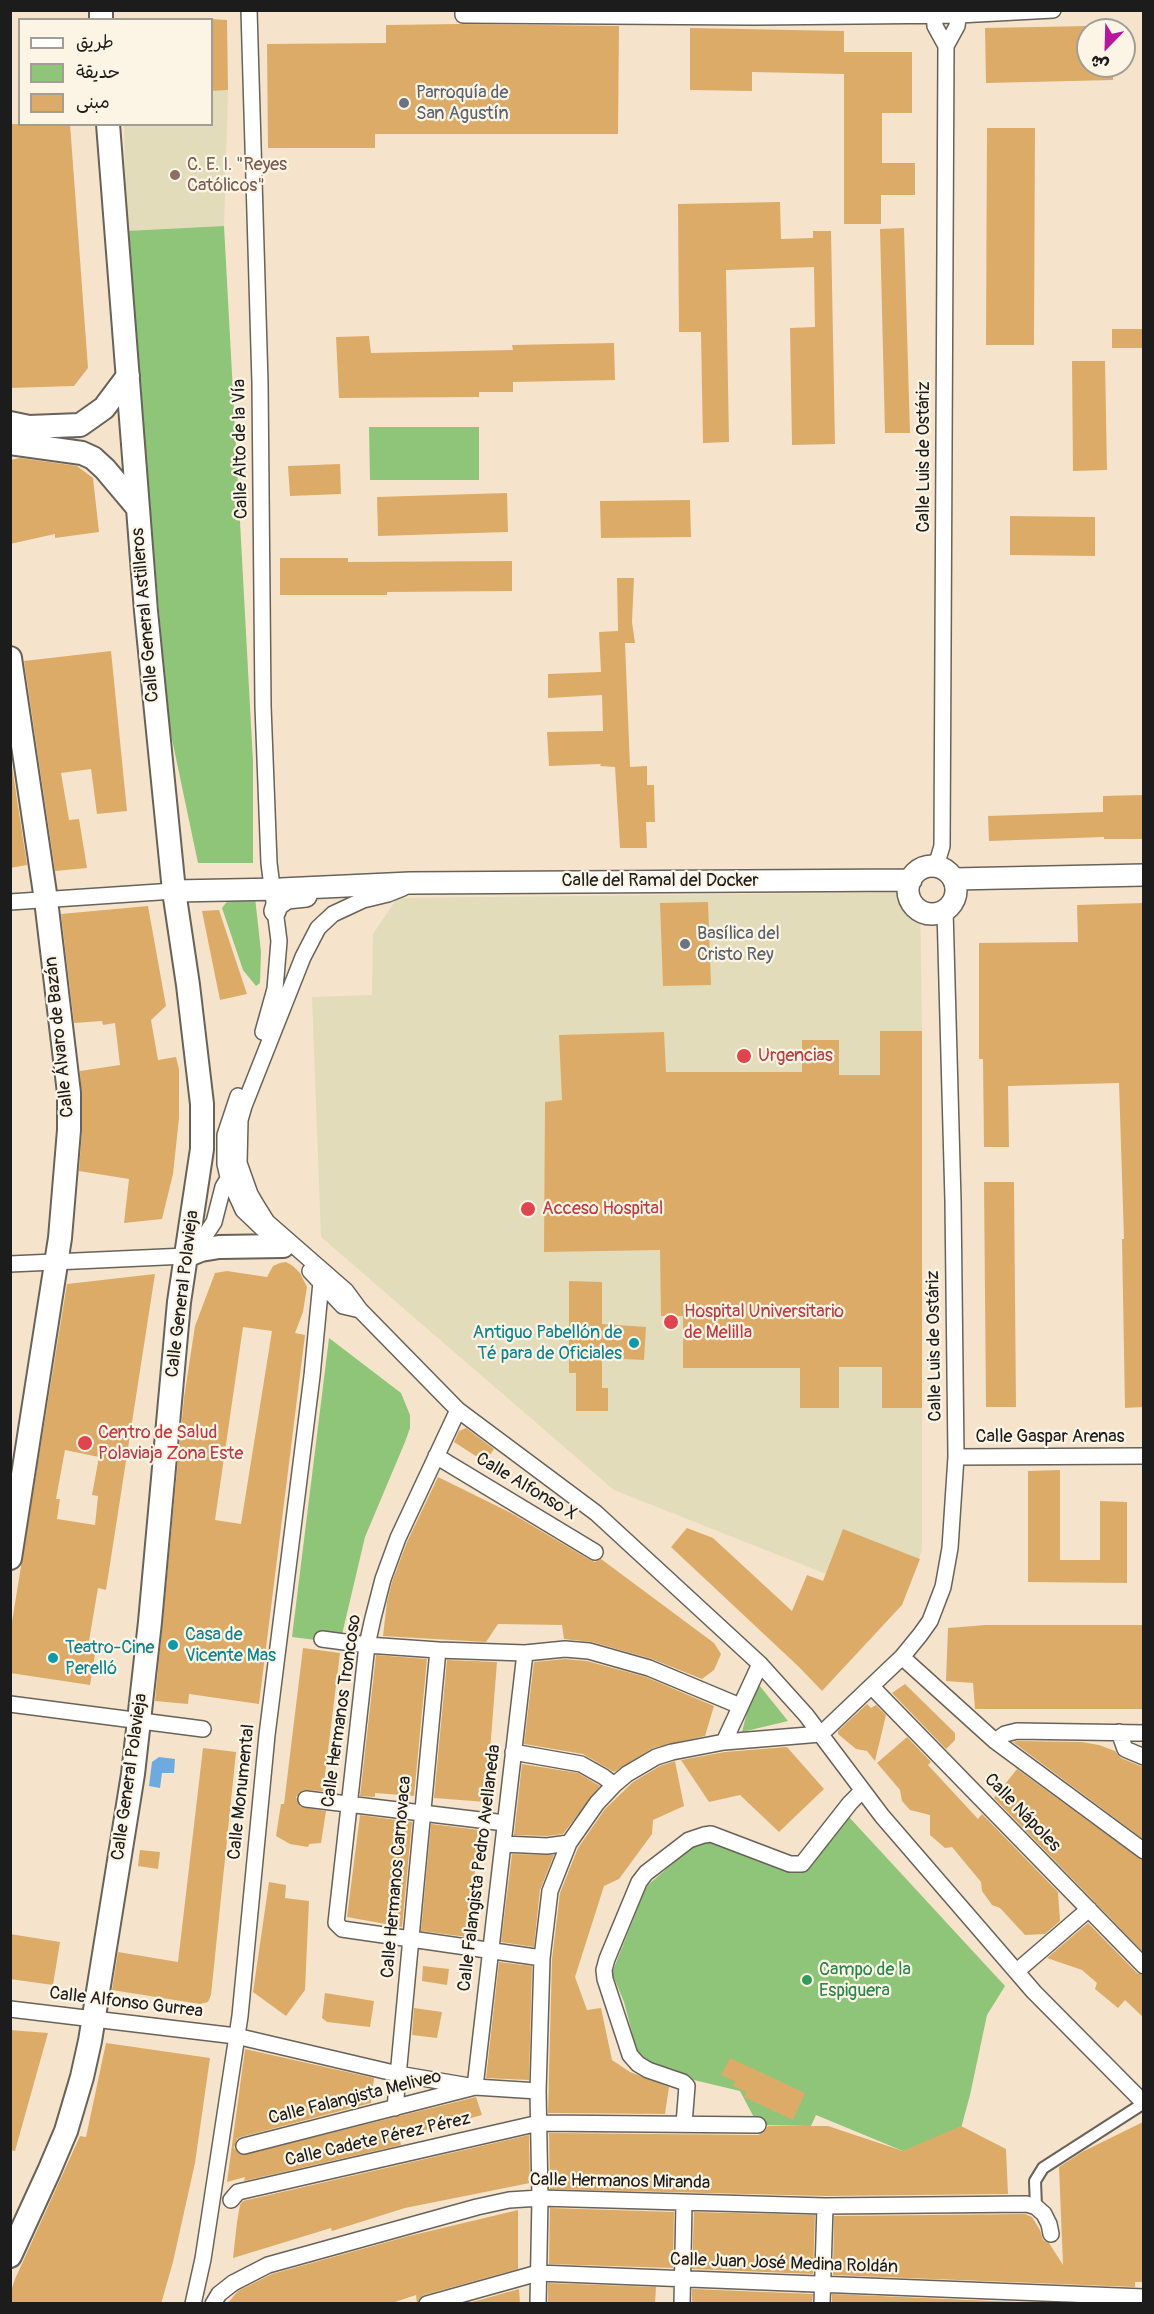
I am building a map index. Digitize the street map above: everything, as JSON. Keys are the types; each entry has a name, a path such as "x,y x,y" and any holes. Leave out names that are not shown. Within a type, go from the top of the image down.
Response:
{"main road":[{"name":"Calle General Astilleros","path":"108,126 155,715 174,891 202,1104"},
{"path":"10,423 29,427 80,425 104,408 128,376"},
{"path":"10,443 82,453 93,458 137,507"},
{"name":"Calle Álvaro de Bazán","path":"10,658 46,900 69,1094 68,1164 57,1262 10,1558"},
{"path":"936,866 946,870 954,879 956,886 954,900 945,910 930,914 916,908 909,895 910,880 923,868 936,866"},
{"path":"954,879 1143,875"},
{"name":"Calle del Ramal del Docker","path":"174,891 410,882 910,880"},
{"name":"Calle del Ramal del Docker","path":"275,911 282,901 294,896 377,892 410,882"},
{"name":"Calle General Polavieja","path":"10,2256 66,2131 82,2077 94,2019 133,1774 150,1622 178,1302 201,1169 202,1104"},
{"path":"186,1256 201,1250 219,1247 283,1246"}],"street":[{"name":"Calle Alto de la Vía","path":"249,10 260,383 263,706 272,888"},
{"path":"463,13 959,13 1053,10"},
{"name":"Calle Luis de Ostáriz","path":"934,13 939,37 946,46"},
{"name":"Calle Luis de Ostáriz","path":"936,866 942,846 946,46 953,37 959,13"},
{"name":"Calle del Ramal del Docker","path":"360,1310 346,1291 267,1222 250,1194 239,1160 240,1120 303,957 318,928 333,914 348,906 395,892 410,882"},
{"path":"272,888 279,941 276,989 268,1019 226,1130 225,1164 228,1177 243,1210 321,1282 343,1306 360,1310 458,1410 596,1513 760,1664 785,1689 862,1791 1034,1992 1143,2103 1043,2168 1035,2181 1036,2207 1049,2223 1051,2234"},
{"path":"10,902 174,891"},
{"name":"Calle Luis de Ostáriz","path":"821,1734 902,1657 930,1621 944,1587 950,1548 956,1457 953,1201 945,910"},
{"path":"10,1264 186,1256 204,1237 214,1222 223,1187 239,1160 226,1130 202,1104"},
{"name":"Calle Monumental","path":"193,2304 204,2259 240,2016 267,1735 312,1376 321,1282"},
{"name":"Calle Hermanos Troncoso","path":"411,1938 342,1929 337,1925 336,1920 367,1645 383,1580 394,1548 458,1410"},
{"name":"Calle Alfonso X","path":"436,1456 596,1552"},
{"name":"Calle Gaspar Arenas","path":"956,1457 1143,1456"},
{"path":"322,1639 438,1650 525,1653 565,1649 589,1651 649,1668 740,1706"},
{"name":"Calle Hermanos Carnovaca","path":"395,2108 438,1650"},
{"name":"Calle Falangista Pedro Avellaneda","path":"475,2087 525,1653"},
{"path":"902,1657 995,1741 1143,1851"},
{"path":"724,1742 760,1664"},
{"name":"Calle Nápoles","path":"872,1687 1143,1966"},
{"path":"10,1704 203,1729"},
{"path":"995,1741 1005,1734 1017,1731 1143,1733"},
{"path":"1119,1732 1125,1749 1143,1757"},
{"path":"538,2304 540,2198 538,2091 542,1958 550,1891 569,1843 592,1810 614,1785 627,1774 656,1757 724,1742 821,1734"},
{"path":"513,1752 580,1764 614,1785"},
{"path":"684,2124 686,2084 648,2070 630,2055 605,1979 604,1970 607,1959 639,1882 646,1873 689,1840 704,1834 711,1834 790,1864 802,1864 862,1791"},
{"path":"306,1799 505,1823"},
{"path":"502,1844 536,1846 569,1843"},
{"path":"1017,1971 1089,1909"},
{"path":"411,1938 542,1958"},
{"name":"Calle Alfonso Gurrea","path":"10,2009 236,2036 398,2074 475,2087"},
{"path":"475,2087 538,2091"},
{"name":"Calle Falangista Meliveo","path":"244,2146 475,2087"},
{"name":"Calle Cadete Pérez Pérez","path":"231,2200 238,2192 538,2123 758,2125"},
{"name":"Calle Hermanos Miranda","path":"216,2299 250,2273 286,2259 492,2203 540,2198 825,2206 1027,2204 1036,2207"},
{"path":"682,2304 684,2203"},
{"path":"822,2304 825,2206"},
{"name":"Calle Juan José Medina Roldán","path":"427,2304 538,2273 823,2284 1053,2299 1143,2297"}],"shaded area":[{"name":"C. E. I. \"Reyes Católicos\"","path":"228,90 224,226 126,231 124,126 213,126 213,91"},
{"name":"Hospital Universitario de Melilla","path":"920,892 922,1550 902,1604 614,1490 321,1237 312,997 372,995 373,934 397,898"}],"green space":[{"path":"224,226 253,762 253,863 198,863 169,725 126,231"},
{"path":"369,427 479,427 479,480 370,480"},
{"path":"255,897 261,952 260,983 256,986 243,970 222,908 229,899"},
{"path":"329,1338 401,1393 410,1415 410,1428 405,1442 365,1537 340,1643 292,1637"},
{"path":"755,1680 788,1721 742,1732"},
{"name":"Campo de la Espiguera","path":"849,1817 1005,1986 987,2015 960,2132 903,2151 816,2115 811,2126 758,2125 740,2091 681,2077 648,2063 636,2048 624,2002 612,1973 648,1885 699,1842 720,1839 748,1855 802,1872"}],"water":[{"path":"159,1757 175,1759 174,1773 162,1773 160,1788 149,1786 152,1762"}],"building":[{"path":"213,19 227,20 228,90 213,91"},
{"path":"386,25 619,26 618,134 375,134 375,148 268,148 267,44 386,43"},
{"path":"1076,26 1076,78 1113,78 1113,80 986,83 985,28"},
{"path":"690,28 844,31 844,52 912,52 912,113 882,113 882,163 915,163 915,195 881,195 881,224 844,224 844,74 752,72 752,91 690,90"},
{"path":"10,124 70,126 88,368 74,386 10,388"},
{"path":"987,128 1035,128 1034,345 986,345"},
{"path":"780,202 781,239 813,238 813,231 831,231 835,444 792,445 790,328 815,327 814,267 726,270 729,442 703,443 701,332 679,332 678,204"},
{"path":"904,228 910,433 885,433 880,229"},
{"path":"1112,329 1143,329 1143,348 1112,348"},
{"path":"369,336 371,353 513,350 512,345 614,343 615,380 513,382 513,392 479,392 479,397 339,398 336,337"},
{"path":"1072,361 1105,361 1107,470 1073,471"},
{"path":"20,458 77,466 93,478 99,532 55,538 55,534 10,544 10,460"},
{"path":"340,464 341,494 290,496 288,466"},
{"path":"507,493 508,532 378,536 377,497"},
{"path":"690,500 691,537 601,538 600,501"},
{"path":"1010,516 1095,517 1095,556 1010,555"},
{"path":"280,558 348,558 348,562 512,561 512,591 387,592 387,595 280,595"},
{"path":"617,578 634,578 632,622 635,643 625,643 630,767 647,766 647,785 654,785 655,822 646,822 647,848 620,848 615,767 600,766 601,764 549,766 547,732 603,731 602,695 548,698 548,674 601,672 599,632 618,631"},
{"path":"111,651 127,811 97,814 91,769 61,773 69,820 79,819 87,868 55,871 24,661"},
{"path":"10,753 27,865 10,868"},
{"path":"1143,795 1143,839 1104,839 1104,837 989,841 988,816 1103,812 1103,796"},
{"name":"Basílica del Cristo Rey","path":"708,902 711,985 663,986 660,903"},
{"path":"1143,903 1143,1407 1125,1408 1122,1239 1124,1239 1119,1083 1008,1086 1009,1147 984,1147 983,1059 979,1059 979,943 1078,942 1077,905"},
{"path":"148,906 166,1006 151,1020 158,1060 176,1057 179,1069 179,1118 173,1174 162,1219 124,1223 129,1179 79,1171 82,1130 80,1071 120,1065 115,1023 103,1025 102,1021 74,1023 61,914"},
{"path":"219,910 247,994 220,1000 202,911"},
{"path":"880,1031 922,1031 922,1408 882,1408 882,1367 839,1367 839,1408 800,1408 800,1368 683,1368 683,1316 661,1316 660,1250 544,1252 545,1102 562,1100 559,1035 664,1032 666,1072 802,1072 802,1040 839,1040 839,1075 880,1075"},
{"path":"984,1182 1014,1182 1016,1407 986,1407"},
{"path":"286,1262 293,1266 300,1273 307,1287 303,1312 295,1333 305,1335 259,1704 189,1694 188,1704 155,1701 184,1398 195,1326 215,1273 227,1271 267,1277 273,1266","holes":["243,1327 272,1331 241,1524 215,1520"]},
{"path":"155,1274 106,1590 98,1588 89,1641 97,1642 90,1685 10,1673 10,1634 67,1284","holes":["65,1450 99,1457 92,1495 98,1496 95,1525 57,1519 60,1499 56,1499"]},
{"path":"569,1281 602,1282 602,1324 646,1327 644,1360 602,1358 602,1388 608,1388 608,1411 576,1411 576,1373 569,1373"},
{"path":"466,1428 494,1449 485,1462 454,1442 459,1431"},
{"path":"1060,1470 1060,1560 1100,1560 1100,1501 1127,1502 1127,1583 1028,1582 1028,1471"},
{"path":"438,1477 511,1513 590,1560 595,1562 601,1559 714,1643 721,1654 714,1670 702,1679 652,1659 592,1642 564,1639 562,1625 498,1624 486,1642 383,1636 392,1582 407,1542"},
{"path":"687,1528 713,1538 792,1611 807,1575 823,1581 843,1529 920,1559 902,1605 822,1691 671,1547"},
{"path":"986,1625 1143,1625 1143,1709 975,1709 973,1683 946,1681 948,1628"},
{"path":"303,1648 340,1653 323,1791 303,1790 296,1797 301,1807 326,1811 321,1843 309,1844 308,1847 290,1844 276,1836 281,1804 284,1804"},
{"path":"376,1655 427,1659 414,1796 375,1793 375,1797 360,1796"},
{"path":"565,1659 587,1661 646,1677 714,1706 705,1736 653,1748 614,1772 583,1754 524,1744 534,1662"},
{"path":"447,1660 497,1662 486,1802 434,1798"},
{"path":"905,1684 955,1733 955,1740 946,1749 892,1693"},
{"path":"867,1704 871,1708 876,1705 886,1715 875,1761 867,1751 856,1749 838,1734 838,1731"},
{"path":"907,1737 931,1762 928,1765 978,1819 982,1814 1058,1892 1060,1921 1045,1934 1025,1935 1000,1908 992,1905 982,1891 981,1882 952,1847 945,1848 930,1835 930,1815 910,1810 902,1801 900,1790 877,1763"},
{"path":"1013,1742 1082,1742 1099,1745 1143,1767 1143,1839"},
{"path":"787,1747 824,1789 779,1832 740,1795 709,1802 681,1760 725,1752"},
{"path":"203,1748 236,1752 211,1995 208,2002 200,2004 112,1990 118,1952 178,1962"},
{"path":"675,1761 684,1806 653,1820 652,1834 619,1879 604,1886 575,1977 587,2010 601,2008 612,2060 630,2072 669,2087 665,2114 548,2113 552,1959 560,1893 578,1848 605,1809 633,1782 660,1766"},
{"path":"522,1764 578,1773 600,1786 563,1834 514,1835"},
{"path":"1017,1769 1143,1861 1143,1952 994,1798"},
{"path":"360,1815 412,1822 402,1927 347,1917"},
{"path":"431,1824 480,1830 467,1937 421,1931"},
{"path":"140,1850 160,1852 158,1869 138,1866"},
{"path":"512,1854 554,1855 540,1890 534,1947 501,1942"},
{"path":"269,1882 286,1885 285,1898 309,1901 305,1990 286,2016 253,1992"},
{"path":"1088,1923 1137,1973 1143,1975 1143,2017 1125,2000 1118,2008 1095,1989 1097,1983 1082,1970 1047,1958"},
{"path":"10,1934 60,1942 53,1985 10,1979"},
{"path":"499,1962 532,1966 529,2080 486,2078"},
{"path":"423,1966 449,1969 447,1985 422,1981"},
{"path":"325,1993 374,2001 370,2027 327,2022 322,2018"},
{"path":"414,2008 442,2012 437,2038 412,2035"},
{"path":"10,2030 48,2033 15,2151 10,2150"},
{"path":"106,2043 210,2058 195,2163 173,2262 161,2304 10,2304 10,2294 15,2279 80,2136 86,2137"},
{"path":"245,2049 374,2078 371,2103 241,2137 237,2139 234,2148 242,2155 476,2097 482,2115 399,2137 401,2145 244,2181 245,2177 227,2182"},
{"path":"730,2058 805,2093 793,2120 744,2097 746,2092 733,2086 735,2081 721,2075"},
{"path":"1143,2122 1143,2282 1135,2282 1135,2287 833,2275 834,2216 1025,2214 1032,2217 1043,2240 1049,2243 1063,2265 1059,2167 1082,2152"},
{"path":"768,2126 828,2126 903,2151 961,2126 1006,2149 1008,2194 825,2196 550,2189 549,2133 758,2135 763,2133"},
{"path":"529,2135 530,2183 405,2208 233,2258 237,2222 243,2201"},
{"path":"550,2208 674,2212 673,2268 549,2264"},
{"path":"518,2210 518,2269 424,2295 417,2304 416,2295 389,2304 227,2304 238,2291 272,2274 409,2236"},
{"path":"694,2212 815,2215 813,2274 692,2269"},
{"path":"548,2283 656,2287 655,2304 548,2304"},
{"path":"519,2289 520,2304 465,2304"},
{"path":"692,2289 813,2294 812,2304 692,2304"},
{"path":"832,2294 1062,2304 832,2304"}],"place":[{"name":"Parroquía de San Agustín","path":"404,103"},
{"name":"C. E. I. \"Reyes Católicos\"","path":"175,175"},
{"name":"Basílica del Cristo Rey","path":"685,944"},
{"name":"Urgencias","path":"744,1056"},
{"name":"Acceso Hospital","path":"528,1209"},
{"name":"Hospital Universitario de Melilla","path":"671,1322"},
{"name":"Antiguo Pabellón de Té para de Oficiales","path":"634,1343"},
{"name":"Centro de Salud Polaviaja Zona Este","path":"85,1443"},
{"name":"Casa de Vicente Mas","path":"173,1645"},
{"name":"Teatro-Cine Perelló","path":"53,1658"},
{"name":"Campo de la Espiguera","path":"807,1980"}]}
